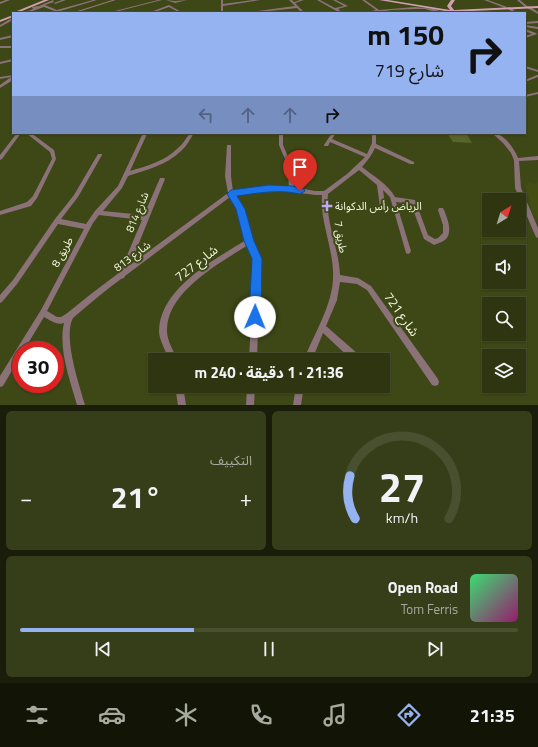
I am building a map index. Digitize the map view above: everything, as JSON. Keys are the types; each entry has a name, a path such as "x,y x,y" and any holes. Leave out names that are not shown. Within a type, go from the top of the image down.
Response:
{"main road":[{"path":"18,12 46,0"},
{"path":"381,0 436,9 538,6"},
{"path":"388,0 436,9"},
{"path":"27,12 33,8 53,1"},
{"path":"420,9 425,7"},
{"path":"0,19 12,14"}],"street":[{"path":"0,3 9,0"},
{"path":"53,1 65,0"},
{"path":"27,12 41,5 57,11 96,0"},
{"path":"75,12 115,0"},
{"path":"112,12 161,0"},
{"path":"167,0 175,2 186,0"},
{"path":"222,0 222,12"},
{"path":"222,5 259,0"},
{"path":"291,1 303,0"},
{"path":"318,0 340,12"},
{"path":"334,0 347,6 336,9"},
{"path":"363,0 378,11 402,8 436,9 440,12"},
{"path":"485,0 508,8 514,12"},
{"path":"518,0 538,13"},
{"path":"53,1 64,9"},
{"path":"291,1 303,12"},
{"path":"152,12 169,6 178,11"},
{"path":"253,12 296,7"},
{"path":"452,8 465,12"},
{"path":"0,26 12,20"},
{"path":"526,20 530,25"},
{"path":"526,26 538,22"},
{"path":"526,23 538,28"},
{"path":"526,30 535,34 526,37"},
{"path":"0,39 12,36"},
{"path":"0,47 12,47"},
{"path":"0,63 12,60"},
{"path":"526,67 538,71"},
{"path":"526,81 538,76"},
{"path":"0,78 12,77"},
{"path":"0,87 12,78"},
{"path":"526,96 538,93"},
{"path":"0,158 18,134"},
{"path":"0,213 29,204 35,197 54,159 52,151 29,134"},
{"name":"طريق 8","path":"0,383 43,312 87,227 97,213 115,194 127,174 145,134"},
{"path":"127,174 151,166 173,156 181,149 191,134"},
{"path":"281,134 281,146 289,164 292,189"},
{"path":"326,145 333,134"},
{"path":"231,194 269,188 325,193 359,167 373,145 374,134"},
{"path":"495,134 510,148 516,160 518,188 538,235"},
{"path":"329,140 367,156"},
{"path":"373,145 412,163"},
{"path":"229,146 228,176 231,194 238,203 244,218 249,241 257,259 253,353"},
{"path":"0,300 15,282 76,196 100,155"},
{"path":"516,160 538,158"},
{"path":"359,167 390,192 408,251"},
{"name":"شارع 814","path":"122,276 162,179"},
{"path":"380,184 382,205"},
{"name":"7 طريق","path":"311,353 336,291 337,278 324,206 325,193"},
{"name":"شارع 813","path":"69,317 93,296 231,194"},
{"path":"393,198 413,202 426,237 434,242 445,236 446,227 441,210"},
{"path":"97,213 146,218"},
{"path":"57,221 87,227"},
{"name":"شارع 727","path":"170,353 163,332 164,321 172,302 183,289 202,273 249,241"},
{"name":"شارع 721","path":"337,278 358,281 369,288 435,382"},
{"path":"43,312 56,320 61,321 69,317"},
{"path":"69,317 66,328 66,342 81,405"},
{"path":"322,327 351,353"},
{"path":"180,393 182,405"},
{"path":"250,405 251,393"},
{"path":"297,405 299,393"}],"shaded area":[{"path":"448,134 467,134 472,143 453,142"},
{"path":"535,180 538,182 538,220 532,213 525,184 529,185 529,182 537,185"}],"place":[{"name":"الرياض رأس الدكوانة","path":"327,206"}],"route":[{"path":"255,317 257,259 249,241 244,218 238,203 231,194 269,188 292,189 300,191"}]}
